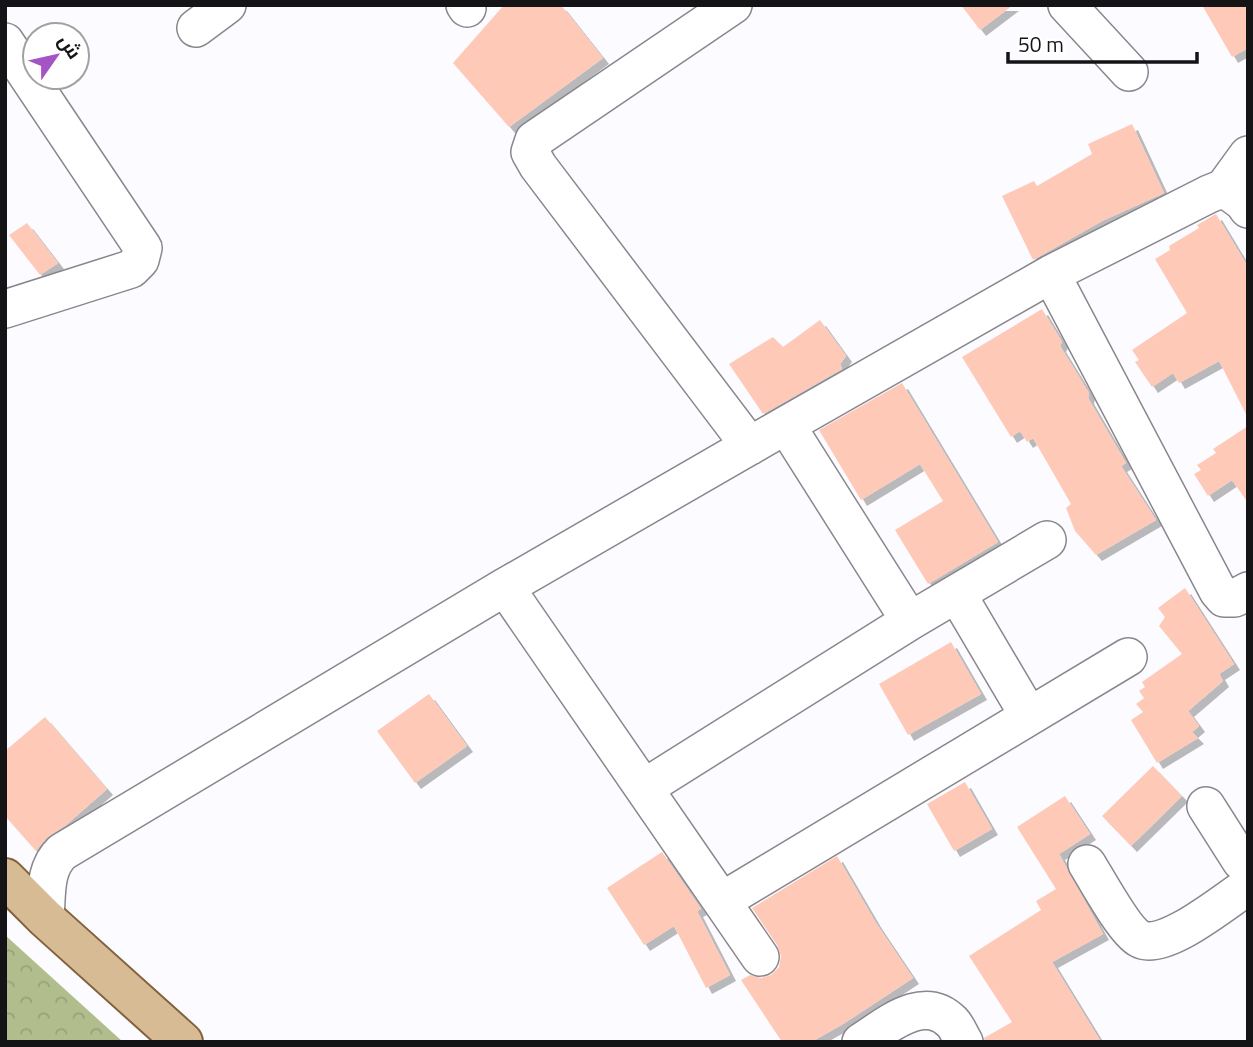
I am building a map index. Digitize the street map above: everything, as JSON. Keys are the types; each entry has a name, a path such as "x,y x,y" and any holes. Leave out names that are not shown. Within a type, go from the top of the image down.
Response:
{"main road":[{"path":"5,878 45,918 183,1042"}],"street":[{"path":"196,27 227,5"},
{"path":"733,5 534,139 530,152 750,446"},
{"path":"1068,5 1129,72"},
{"path":"5,42 143,248 141,260 131,269 5,309"},
{"path":"45,918 49,869 52,861 62,852 505,587 1051,274 1209,194 1236,199 1248,155"},
{"path":"1051,274 1219,591 1224,598 1235,598 1248,591"},
{"path":"786,425 910,621"},
{"path":"644,788 910,621 1047,540"},
{"path":"505,587 760,957"},
{"path":"957,594 1029,716"},
{"path":"722,901 1128,657"},
{"path":"1206,806 1248,868"},
{"path":"1087,864 1128,929 1138,939 1152,942 1170,937 1248,886"},
{"path":"861,1042 910,1012 932,1010 952,1022 964,1042"}],"green space":[{"path":"5,935 123,1042 5,1042"}],"building":[{"path":"504,5 561,5 603,58 509,127 453,63"},
{"path":"961,5 1013,5 980,30"},
{"path":"1202,5 1248,5 1248,48 1232,57"},
{"path":"1132,124 1164,193 1102,221 1033,260 1002,196 1034,181 1037,186 1092,154 1088,144"},
{"path":"1216,214 1248,267 1248,418 1219,361 1179,383 1173,373 1152,387 1135,362 1139,360 1132,350 1187,313 1155,259 1170,250 1169,246 1199,228 1197,225"},
{"path":"27,223 58,263 40,275 9,235"},
{"path":"1042,309 1062,342 1060,346 1089,393 1088,398 1126,463 1121,466 1156,520 1096,555 1075,531 1066,508 1071,504 1033,438 1027,442 1020,431 1011,437 962,357"},
{"path":"820,320 846,356 840,364 842,369 763,414 729,364 773,337 783,347"},
{"path":"902,383 998,542 928,584 895,530 943,501 920,464 861,500 819,430"},
{"path":"1248,426 1248,503 1232,480 1208,496 1194,474 1201,470 1197,465 1216,453 1213,449"},
{"path":"1185,588 1234,664 1219,674 1223,681 1188,711 1199,726 1192,732 1198,738 1157,763 1131,720 1143,712 1136,704 1144,698 1139,691 1145,687 1142,682 1182,654 1159,626 1165,617 1158,608"},
{"path":"951,642 981,694 908,735 879,684"},
{"path":"429,694 467,746 415,783 377,731"},
{"path":"45,717 107,789 66,825 46,838 36,851 5,816 5,751"},
{"path":"1153,766 1182,796 1131,846 1102,816"},
{"path":"965,782 992,829 954,851 927,804"},
{"path":"1065,796 1090,834 1059,854 1103,934 1052,962 1101,1042 985,1042 984,1038 1012,1022 969,956 1041,910 1036,901 1056,889 1017,827"},
{"path":"662,852 701,909 697,911 730,975 706,988 674,926 644,945 607,888"},
{"path":"837,856 876,923 913,978 811,1042 782,1042 741,980 750,975 761,978 771,975 779,967 781,956 777,945 752,908"}]}
